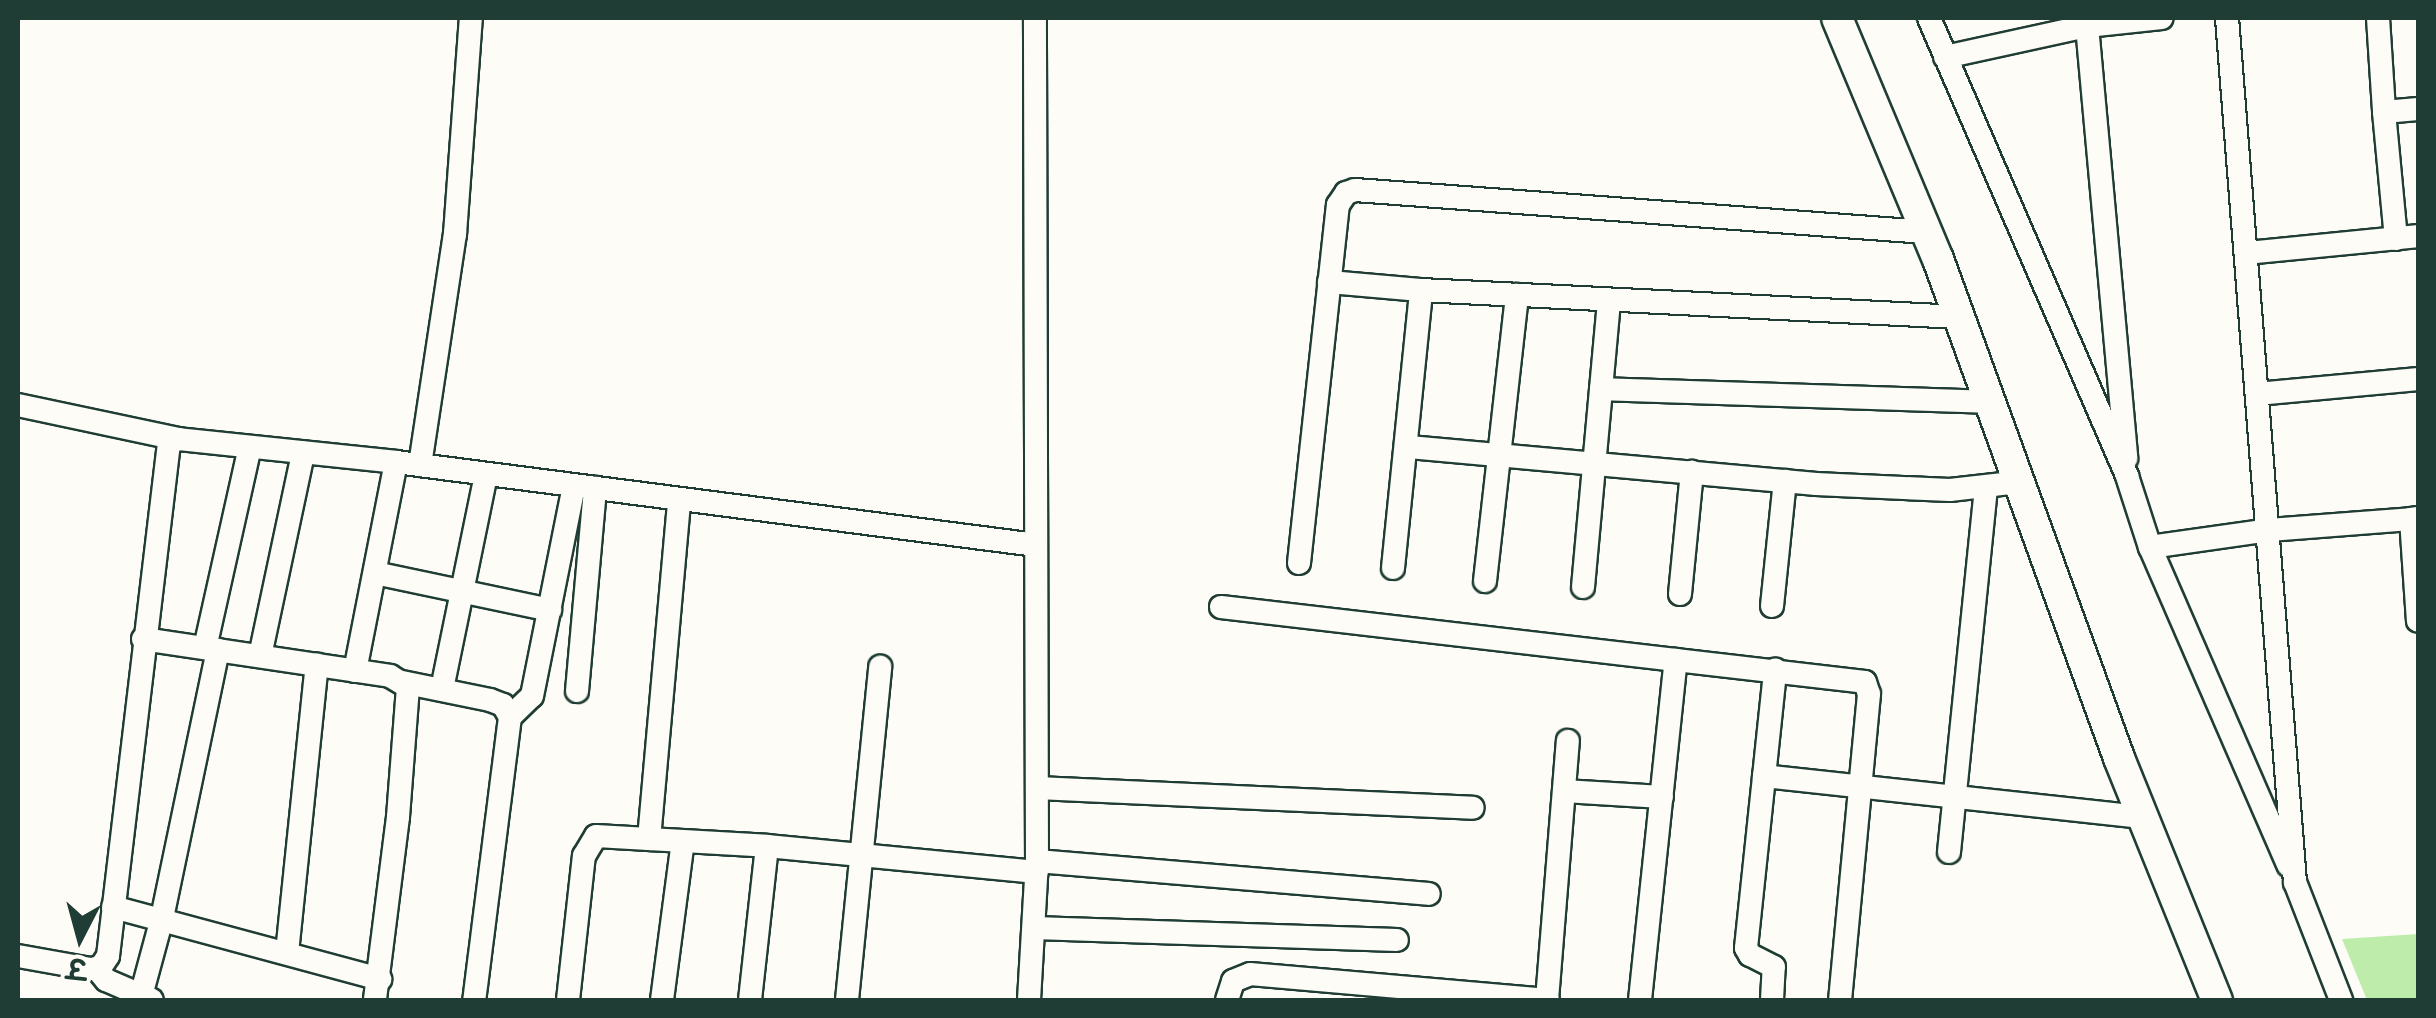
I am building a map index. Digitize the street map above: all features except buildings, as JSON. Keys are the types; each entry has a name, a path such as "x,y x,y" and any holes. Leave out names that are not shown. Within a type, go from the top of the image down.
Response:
{"street":[{"path":"355,671 374,573 408,464 455,234 471,18"},
{"path":"1029,1000 1037,866 1035,18"},
{"path":"1837,18 1959,317 2143,817 2218,1000"},
{"path":"1928,18 2127,476 2150,547 2295,882 2341,1000"},
{"path":"1945,57 2087,26 2162,18"},
{"path":"2226,18 2295,882"},
{"path":"2246,253 2407,238 2384,112 2378,18"},
{"path":"2087,26 2127,476"},
{"path":"2384,112 2418,108"},
{"path":"1299,563 1338,205 1341,197 1354,190 1926,232"},
{"path":"1329,282 1959,317"},
{"path":"1393,568 1421,290"},
{"path":"1485,581 1518,295"},
{"path":"1583,587 1609,300"},
{"path":"2258,394 2418,378"},
{"path":"1602,389 1990,402"},
{"path":"18,406 173,441 408,464 1036,544"},
{"path":"96,968 108,956 143,639 173,441"},
{"path":"1408,446 1785,481 1986,488 2019,482"},
{"path":"18,956 96,968 106,980 146,998 250,447"},
{"path":"260,656 303,452"},
{"path":"1680,594 1692,472"},
{"path":"442,689 486,474"},
{"path":"1772,606 1785,481"},
{"path":"474,1000 510,717 532,696 550,610 584,487"},
{"path":"577,691 584,487"},
{"path":"1948,852 1986,488"},
{"path":"649,838 679,500"},
{"path":"2150,547 2269,530 2415,518 2418,622"},
{"path":"374,573 550,610"},
{"path":"1220,607 1865,682 1869,694 1862,784 1840,1000"},
{"path":"143,639 355,671 442,689 490,700 502,705 510,717"},
{"path":"1640,1000 1676,660"},
{"path":"288,953 316,665"},
{"path":"848,1000 880,667"},
{"path":"1772,1000 1774,967 1750,955 1746,948 1775,670"},
{"path":"113,907 288,953 378,990 409,692 402,682"},
{"path":"1226,1000 1234,982 1250,974 1547,1000 1568,741"},
{"path":"1764,776 2143,817"},
{"path":"1037,788 1473,808"},
{"path":"1564,791 1662,797"},
{"path":"568,1000 586,847 596,836 1429,894"},
{"path":"662,1000 683,841"},
{"path":"750,1000 767,846"},
{"path":"1034,928 1397,940"}],"green space":[{"path":"2418,934 2418,1000 2367,1000 2342,939"}]}
